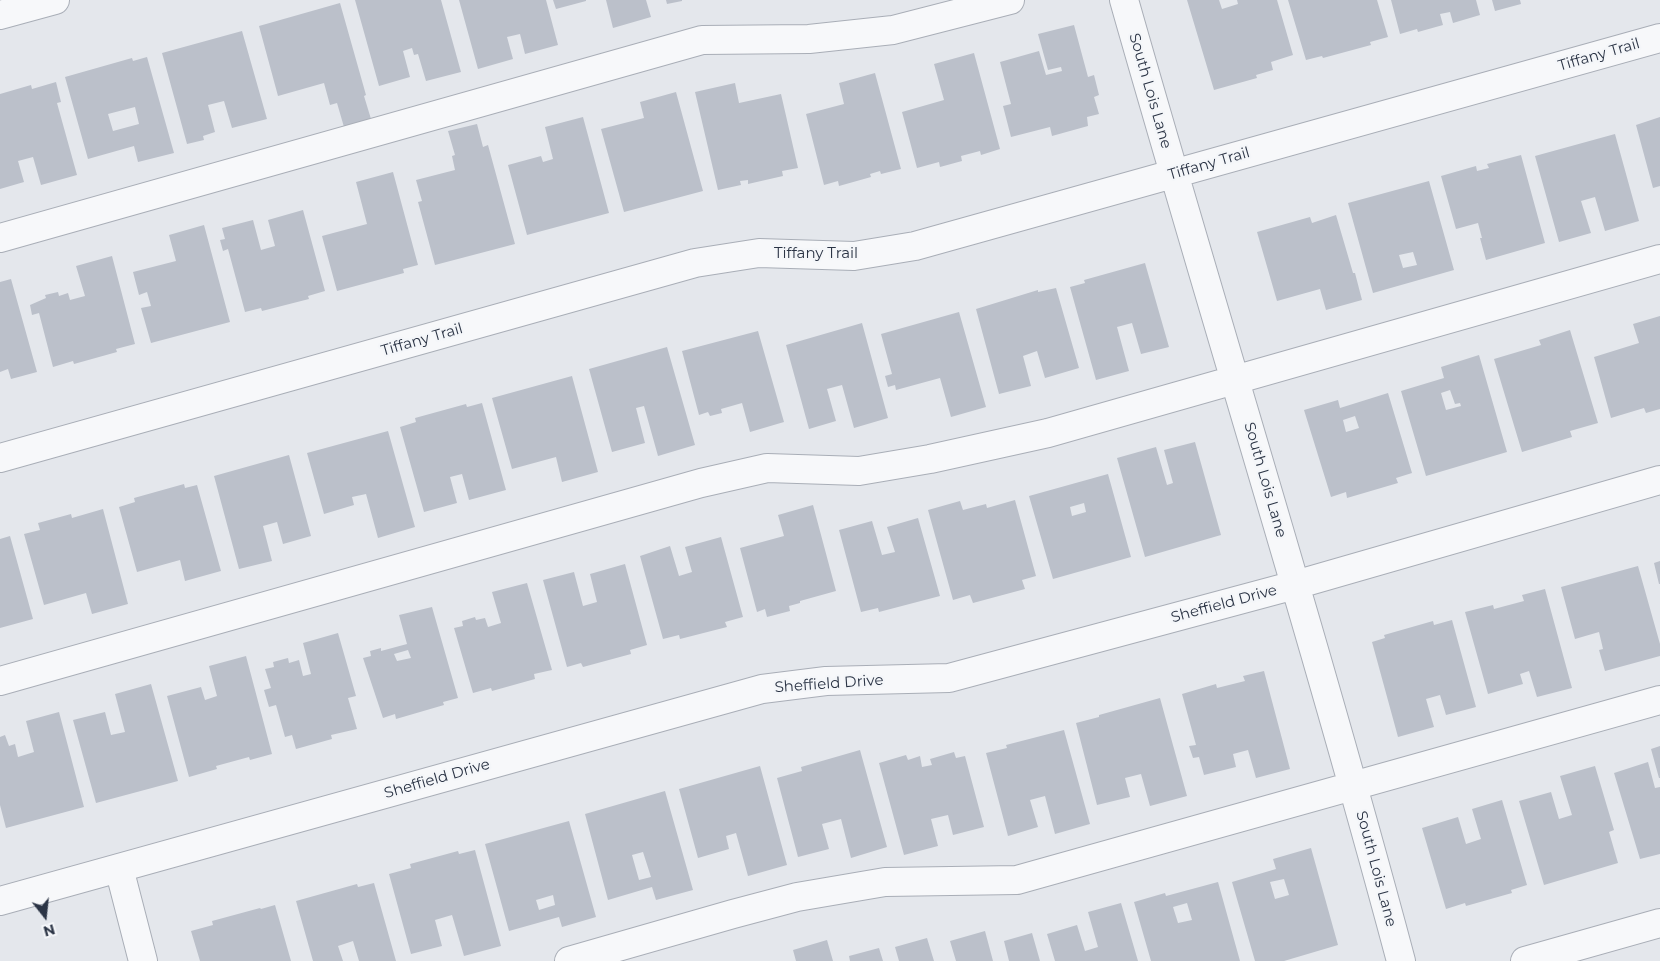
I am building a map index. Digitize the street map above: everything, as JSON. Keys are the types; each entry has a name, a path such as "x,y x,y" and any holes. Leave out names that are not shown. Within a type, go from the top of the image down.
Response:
{"street":[{"path":"0,16 55,0"},
{"path":"0,238 702,40 809,39 893,30 1010,0"},
{"name":"South Lois Lane","path":"1124,0 1173,174 1236,380 1354,787 1401,961"},
{"name":"Tiffany Trail","path":"0,458 695,263 759,253 854,256 915,246 1660,38"},
{"path":"0,681 701,483 767,468 859,471 930,459 1048,433 1660,259"},
{"name":"Sheffield Drive","path":"0,901 762,689 826,680 949,678 1295,585 1660,480"},
{"path":"569,961 797,897 885,882 1017,880 1660,700"},
{"path":"119,868 143,961"},
{"path":"1525,961 1660,923"}],"building":[{"path":"355,0 441,0 461,72 426,81 418,54 414,55 412,48 403,51 410,77 379,86"},
{"path":"459,0 546,0 558,45 525,54 520,34 507,37 513,59 478,69"},
{"path":"553,0 586,0 586,1 556,9"},
{"path":"606,0 646,0 651,17 613,28"},
{"path":"666,0 682,0 682,1 667,4"},
{"path":"1187,0 1219,0 1222,9 1238,4 1237,0 1277,0 1293,55 1271,62 1273,70 1256,75 1257,78 1214,90"},
{"path":"1288,0 1377,0 1388,37 1370,42 1371,45 1323,58 1322,56 1306,60"},
{"path":"1391,0 1476,0 1480,15 1453,23 1450,12 1440,14 1443,25 1418,32 1417,29 1400,34"},
{"path":"1492,0 1520,0 1521,4 1495,11"},
{"path":"340,3 371,119 344,127 337,103 330,105 324,83 278,96 259,26"},
{"path":"1074,25 1088,77 1094,75 1099,95 1094,97 1099,114 1087,117 1088,126 1052,136 1050,127 1011,137 1003,106 1011,104 1000,62 1039,51 1046,75 1062,71 1061,67 1048,70 1038,34"},
{"path":"242,31 267,119 232,128 224,101 208,105 215,132 203,136 204,140 187,144 162,53"},
{"path":"974,53 1000,149 981,155 980,151 961,156 962,161 940,167 939,162 917,168 902,112 944,100 934,64"},
{"path":"147,57 174,153 138,162 134,146 88,159 65,77 132,58 133,61","holes":["135,107 139,124 113,131 108,114"]},
{"path":"875,73 901,169 881,174 880,171 870,174 871,177 839,186 838,181 824,185 806,114 844,104 839,83"},
{"path":"56,82 61,102 57,103 77,175 41,185 33,157 18,161 24,182 0,189 0,94 31,85 32,89"},
{"path":"735,83 739,103 781,94 798,168 782,171 783,176 748,184 748,180 740,181 741,185 718,190 695,92"},
{"path":"676,92 703,191 624,212 601,129 644,118 640,102"},
{"path":"583,117 609,213 527,235 508,165 541,156 543,162 553,159 545,127"},
{"path":"1660,117 1660,186 1653,188 1636,125"},
{"path":"477,124 483,147 488,145 515,244 435,265 418,202 422,201 416,180 455,170 452,156 455,155 448,131"},
{"path":"1615,134 1639,221 1605,231 1595,197 1581,201 1591,233 1559,242 1535,156"},
{"path":"1521,155 1545,243 1486,260 1478,223 1456,229 1441,176 1476,166 1477,171 1489,168 1487,164"},
{"path":"393,172 418,265 403,269 404,273 337,291 322,236 367,224 356,182"},
{"path":"1429,181 1454,270 1373,293 1348,203","holes":["1413,252 1417,265 1403,268 1399,255"]},
{"path":"303,210 325,291 308,296 309,299 262,311 261,308 245,312 228,249 223,251 220,240 225,239 222,228 253,220 261,250 275,246 268,220"},
{"path":"1336,215 1362,300 1326,310 1320,289 1277,301 1257,232 1310,217 1312,223"},
{"path":"204,225 230,322 151,343 141,308 151,306 147,292 139,295 133,272 176,261 169,235"},
{"path":"112,256 135,344 116,349 117,352 74,364 73,361 53,367 39,313 32,315 30,305 46,298 45,295 58,292 59,296 68,293 70,300 85,296 76,266"},
{"path":"1145,263 1169,347 1141,354 1132,323 1117,327 1129,371 1096,380 1070,287 1085,283 1084,280"},
{"path":"11,279 37,372 11,379 8,369 0,372 0,282"},
{"path":"1056,288 1079,368 1045,378 1037,351 1023,356 1031,386 999,394 976,309 1038,290 1038,292"},
{"path":"959,312 986,407 951,417 940,378 896,390 895,385 888,387 885,376 892,374 881,334"},
{"path":"1660,316 1660,409 1646,413 1644,408 1611,418 1594,357 1639,343 1633,324"},
{"path":"862,323 888,418 854,428 842,385 827,389 836,421 809,429 786,345"},
{"path":"1570,330 1598,423 1570,431 1572,437 1522,452 1494,359 1541,345 1539,340"},
{"path":"758,331 784,422 750,432 742,403 721,409 722,413 710,416 708,412 699,415 682,351"},
{"path":"667,347 695,445 658,456 644,406 636,408 645,443 612,452 589,369"},
{"path":"1479,355 1507,452 1426,476 1401,391 1444,378 1441,367","holes":["1450,390 1455,404 1460,403 1461,406 1446,410 1441,393"]},
{"path":"572,376 598,472 562,482 556,457 512,469 492,398"},
{"path":"1388,393 1412,473 1396,478 1398,483 1347,498 1346,492 1331,497 1304,410 1338,400 1340,408","holes":["1355,416 1359,428 1346,432 1343,420"]},
{"path":"482,403 506,490 469,500 462,474 450,477 457,503 424,512 400,427 416,422 415,418 466,404 467,407"},
{"path":"388,431 415,527 378,538 366,494 352,497 354,505 324,514 307,453"},
{"path":"1195,442 1221,535 1145,557 1117,458 1156,447 1167,485 1173,483 1164,450"},
{"path":"289,455 311,536 283,544 277,522 263,526 272,561 239,569 214,476"},
{"path":"1108,474 1131,557 1053,579 1029,496","holes":["1084,503 1086,512 1072,516 1070,507"]},
{"path":"184,484 185,488 197,485 221,571 185,581 180,560 137,572 119,507 135,502 134,498"},
{"path":"1015,500 1036,576 1022,580 1025,589 973,603 970,595 953,600 928,510 960,501 963,510 986,504 987,508"},
{"path":"813,505 836,591 800,601 800,603 789,606 790,611 767,617 765,609 757,612 740,548 784,536 778,515"},
{"path":"103,509 128,604 92,614 86,593 44,605 24,534 40,530 38,523 71,514 72,518"},
{"path":"918,518 940,596 879,612 878,608 861,612 839,530 872,521 882,555 895,552 887,527"},
{"path":"10,536 33,619 0,628 0,539"},
{"path":"721,537 743,617 725,622 727,627 680,639 679,635 663,639 640,556 670,546 679,576 692,572 685,547"},
{"path":"1660,561 1660,584 1659,584 1654,563"},
{"path":"625,564 647,645 630,650 631,654 583,667 581,663 567,667 543,580 574,572 583,606 597,602 590,574"},
{"path":"1638,566 1660,644 1660,656 1605,671 1599,650 1603,649 1599,632 1575,639 1561,587"},
{"path":"527,583 552,670 534,674 535,679 492,691 491,688 473,693 454,628 463,626 462,621 475,617 476,620 485,618 488,627 501,623 492,592"},
{"path":"1545,589 1572,688 1537,697 1529,671 1520,674 1523,684 1488,694 1465,612 1493,605 1494,609 1524,601 1522,595"},
{"path":"432,607 458,698 443,702 444,705 396,719 395,714 383,718 363,658 371,656 370,651 381,648 381,651 407,644 399,615","holes":["408,650 411,658 397,661 394,654"]},
{"path":"1452,620 1476,707 1446,715 1440,695 1426,699 1434,727 1398,737 1372,642 1385,638 1384,635 1433,621 1434,625"},
{"path":"338,633 356,696 348,698 357,729 331,735 332,739 296,749 292,735 285,737 276,705 269,707 264,690 271,688 265,669 274,667 273,662 288,658 289,663 299,660 303,676 311,674 303,643"},
{"path":"246,656 272,754 250,760 249,757 216,766 217,769 189,777 167,696 201,687 205,700 217,696 209,666"},
{"path":"1264,671 1290,769 1256,778 1248,750 1233,754 1236,767 1204,775 1199,757 1193,758 1189,746 1196,745 1182,694 1216,684 1217,688 1245,681 1243,676"},
{"path":"151,684 178,781 96,803 73,720 105,712 111,735 125,732 115,694"},
{"path":"1160,698 1187,796 1150,806 1141,774 1125,778 1130,797 1097,805 1076,723"},
{"path":"59,712 84,807 6,828 0,805 0,737 5,735 9,746 15,744 18,757 34,752 26,721"},
{"path":"1064,730 1090,824 1055,834 1045,796 1030,800 1038,827 1008,836 986,753 1007,748 1006,745"},
{"path":"1660,746 1660,778 1659,778 1651,749"},
{"path":"860,750 887,847 851,858 841,819 822,824 829,849 798,857 777,778 802,771 801,767"},
{"path":"954,752 956,758 965,756 984,827 953,835 948,815 931,819 938,846 904,855 879,763 906,755 908,760 920,756 922,767 932,765 930,759"},
{"path":"1648,762 1655,788 1660,787 1660,854 1640,859 1614,773"},
{"path":"760,766 787,865 748,876 736,833 726,836 729,849 698,858 679,789"},
{"path":"1595,766 1614,830 1609,832 1618,863 1544,885 1519,801 1551,792 1559,819 1572,815 1560,776"},
{"path":"665,791 693,890 656,900 652,887 608,900 585,814","holes":["643,852 651,877 639,880 632,855"]},
{"path":"1502,800 1527,885 1511,890 1512,893 1466,906 1465,903 1446,909 1422,828 1458,817 1466,844 1481,839 1472,809"},
{"path":"569,821 596,917 562,927 559,917 509,931 485,844","holes":["553,895 555,905 539,910 536,900"]},
{"path":"1311,848 1338,945 1284,961 1255,961 1232,882 1276,869 1273,859","holes":["1284,879 1289,895 1275,899 1270,882"]},
{"path":"475,850 501,946 464,956 452,915 435,920 442,946 411,954 389,874 411,868 410,864 458,851 459,854"},
{"path":"1218,882 1240,961 1151,961 1134,902 1165,893 1166,896","holes":["1187,903 1192,920 1178,923 1173,907"]},
{"path":"374,883 396,961 359,961 353,941 338,946 343,961 313,961 296,901 357,884 358,887"},
{"path":"1121,903 1138,961 1055,961 1047,934 1077,925 1085,951 1098,947 1088,912"},
{"path":"275,905 291,961 200,961 191,931 213,925 212,921"},
{"path":"985,931 993,961 956,961 950,941"},
{"path":"1032,933 1040,961 1009,961 1004,941"},
{"path":"927,938 934,961 899,961 895,947"},
{"path":"827,940 833,961 796,961 793,950"},
{"path":"879,948 883,961 850,961 849,956"}]}
